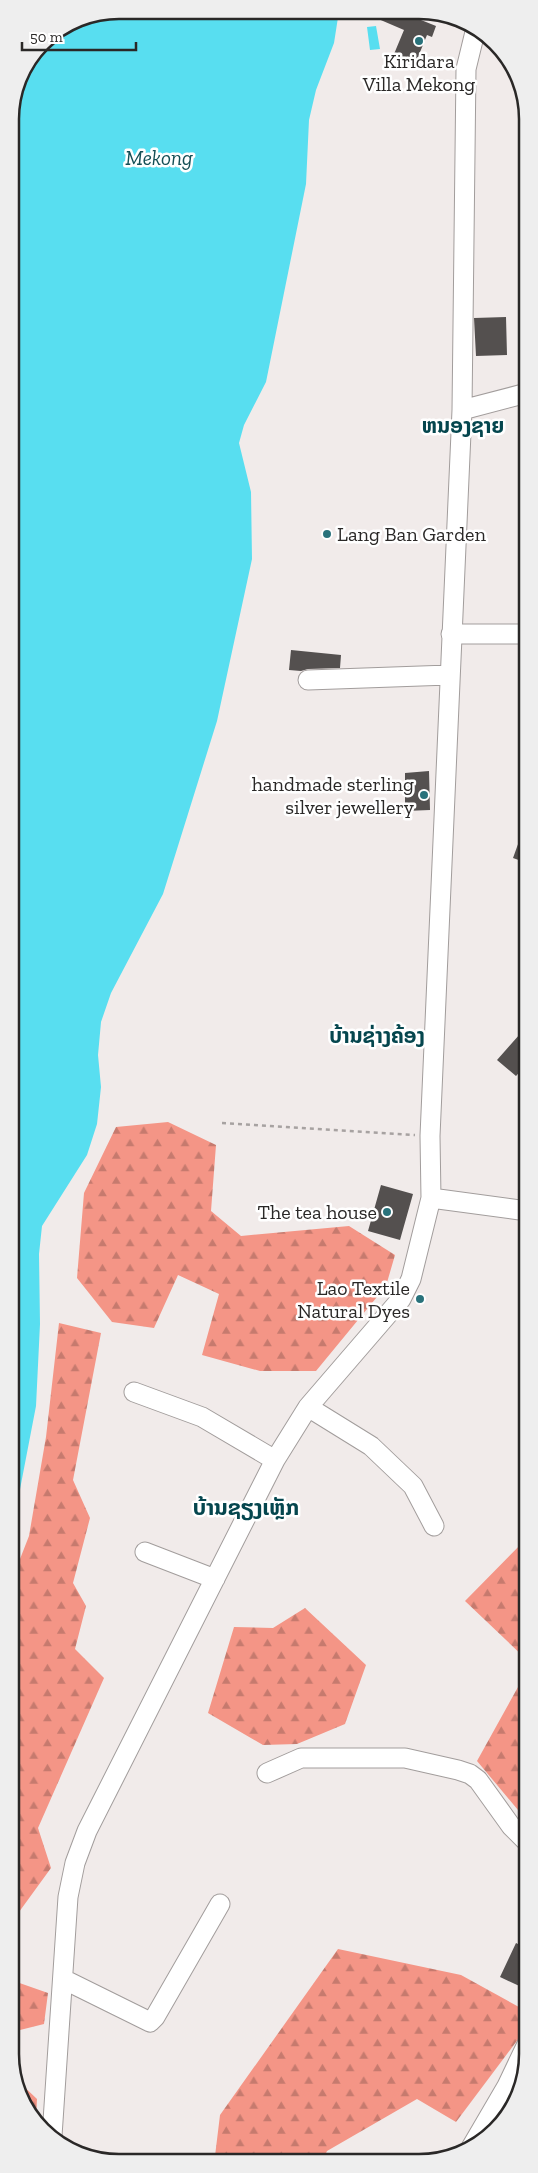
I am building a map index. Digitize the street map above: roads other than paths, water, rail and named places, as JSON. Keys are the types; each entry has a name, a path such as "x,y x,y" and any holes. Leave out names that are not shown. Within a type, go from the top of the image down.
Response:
{"street":[{"path":"52,2129 68,1897 75,1863 84,1839 275,1460 308,1407 401,1299 411,1279 431,1198 430,1136 462,410 466,69 475,36"},
{"path":"462,410 519,395"},
{"path":"451,634 519,634"},
{"path":"308,680 449,675"},
{"path":"431,1198 519,1209"},
{"path":"134,1392 202,1417 275,1460"},
{"path":"308,1407 371,1446 413,1486 434,1526"},
{"path":"144,1552 215,1579"},
{"path":"267,1774 301,1758 405,1758 458,1770 470,1774 478,1780 519,1833"},
{"path":"63,1979 150,2022 155,2017 220,1904"},
{"path":"478,2135 507,2086 519,2061"}],"water":[{"name":"Mekong","path":"119,19 338,19 334,43 316,90 309,120 306,184 266,382 244,425 239,443 251,492 252,559 217,721 163,894 111,993 101,1022 98,1055 101,1087 97,1124 87,1155 42,1226 39,1254 40,1324 36,1406 19,1494 19,112 22,93 29,75 39,58 48,48 69,32 93,22"},
{"path":"376,26 380,49 370,50 367,27"}],"place":[{"name":"Kiridara Villa Mekong","path":"419,41"},
{"name":"Lang Ban Garden","path":"327,534"},
{"name":"handmade sterling silver jewellery","path":"424,795"},
{"name":"The tea house","path":"387,1212"},
{"name":"Lao Textile Natural Dyes","path":"420,1299"}],"district":[{"name":"ຫນອງຊາຍ","path":"463,426"},
{"name":"ບ້ານຊ່າງຄ້ອງ","path":"377,1036"},
{"name":"ບ້ານຊຽງເຫຼັກ","path":"246,1507"}]}
